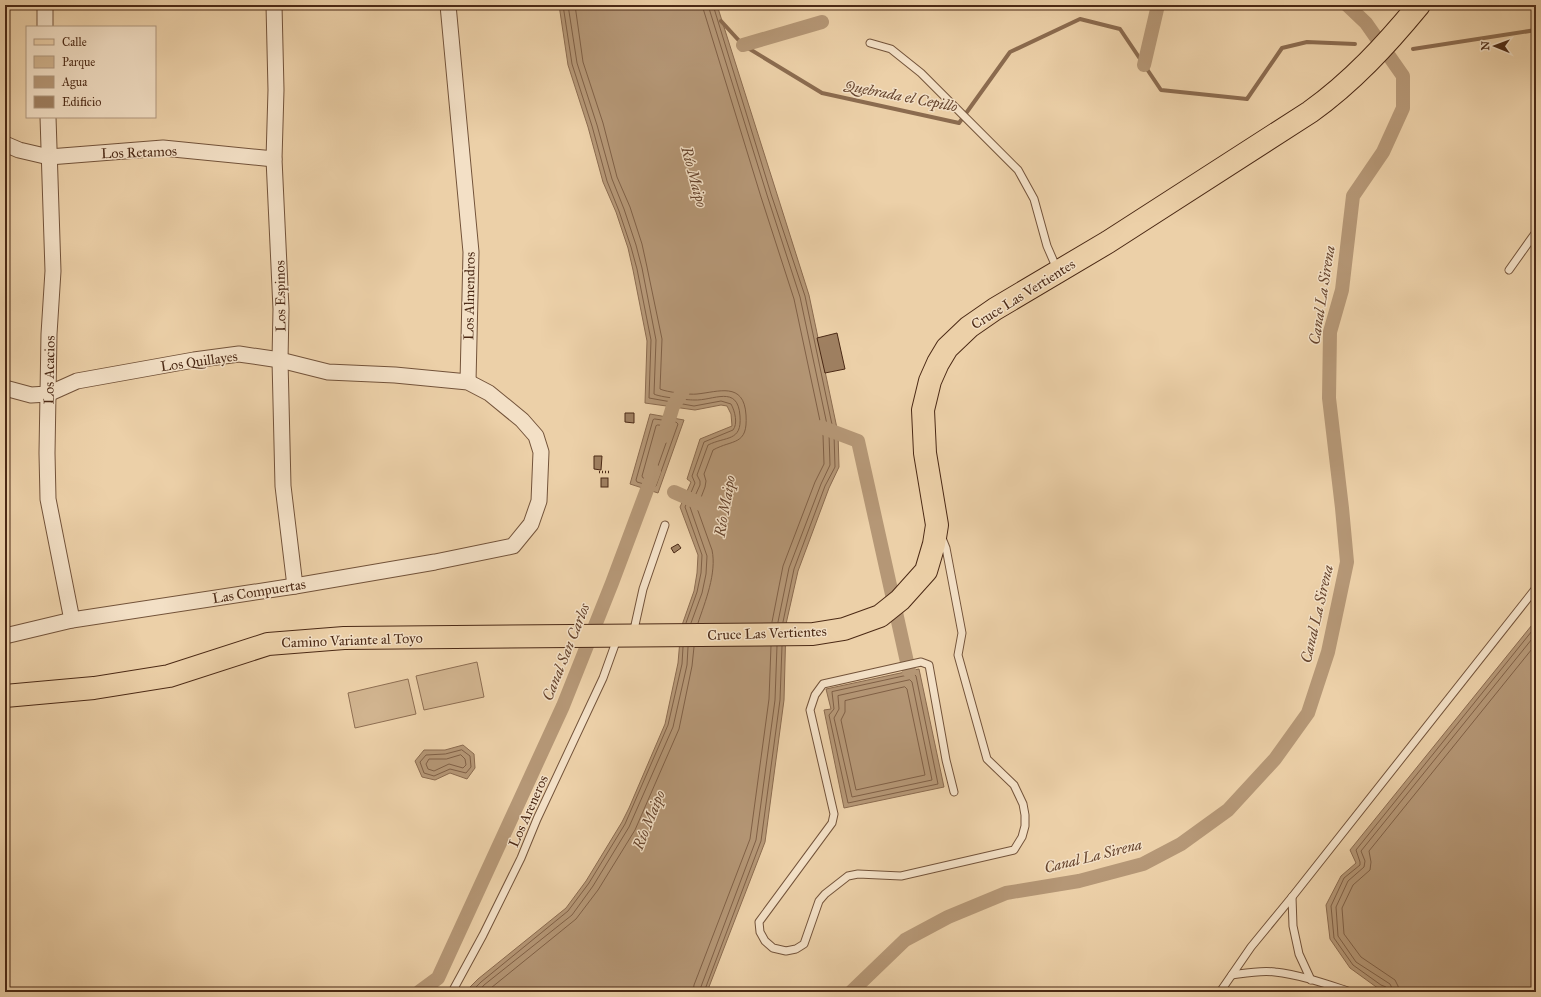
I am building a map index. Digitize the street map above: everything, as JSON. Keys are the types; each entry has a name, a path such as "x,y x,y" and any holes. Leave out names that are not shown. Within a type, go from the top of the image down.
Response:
{"main road":[{"name":"Cruce Las Vertientes","path":"561,636 797,634 828,632 844,629 880,616 900,600 926,571 934,544 937,525 925,453 923,410 930,381 947,348 969,327 994,309 1108,242 1310,112 1343,86 1369,61 1394,35 1419,5"},
{"name":"Camino Variante al Toyo","path":"5,696 94,688 169,676 268,644 344,638 561,636"}],"street":[{"path":"45,5 45,26"},
{"name":"Los Espinos","path":"274,5 276,90 274,159 281,309 280,360 282,486 295,586"},
{"name":"Los Almendros","path":"448,5 470,252 468,382"},
{"name":"Los Acacios","path":"48,118 53,271 49,334 48,499 72,620"},
{"name":"Los Retamos","path":"5,144 19,150 49,157 163,148 274,159"},
{"name":"Los Quillayes","path":"5,388 31,395 48,394 78,381 194,360 239,354 280,360 328,372 396,375 468,382"},
{"name":"Las Compuertas","path":"5,636 72,620 295,586 435,562 513,546 531,524 539,501 541,452 536,436 522,420 489,393 468,382"}],"lane":[{"path":"870,43 891,50 921,73 956,110 1018,170 1034,199 1047,246 1058,272"},
{"path":"1509,270 1536,232"},
{"name":"Los Areneros","path":"452,992 483,935 521,858 537,819 643,589 665,525"},
{"path":"937,525 946,548 962,633 958,655 987,758 1014,785 1023,804 1025,820 1022,837 1014,850 901,876 858,874 848,876 825,894 819,901 804,944 796,949 786,952 773,948 765,941 760,932 759,922 832,823 834,814 810,710 815,695 823,684 922,662 929,665 946,760 954,792"},
{"path":"1220,992 1251,947 1536,588"},
{"path":"1292,897 1294,933 1300,954 1311,980"},
{"path":"1232,975 1253,972 1275,972 1311,980 1351,992"}],"path":[{"path":"599,472 610,472"}],"green space":[{"path":"477,662 484,697 424,710 416,676"},
{"path":"408,679 416,714 355,728 348,693"}],"water":[{"name":"Río Maipo","path":"559,5 717,5 809,295 838,433 839,467 829,488 798,571 786,624 784,700 765,842 707,992 465,992 478,979 566,908 586,881 629,808 665,724 678,663 681,628 694,591 698,555 680,507 691,482 687,479 700,439 732,426 731,414 727,406 721,405 695,410 645,403 647,341 633,270 628,248 616,212 603,182 588,127 568,65"},
{"path":"650,414 684,420 658,493 630,484"},
{"path":"1536,620 1536,992 1390,992 1379,989 1350,968 1330,939 1326,905 1341,876 1356,863 1350,850"},
{"path":"919,669 944,787 844,808 824,710 831,709 826,689"},
{"path":"463,745 474,754 475,768 467,779 450,773 435,780 422,777 415,761 424,750 445,750"}],"building":[{"path":"837,333 845,369 825,373 817,338"},
{"path":"625,413 634,413 634,423 625,422"},
{"path":"594,456 602,456 601,470 594,469"},
{"path":"601,478 608,478 608,487 601,487"},
{"path":"678,544 681,548 674,553 671,548"}],"waterway":[{"path":"1144,65 1158,5"},
{"name":"Canal La Sirena","path":"851,992 905,940 948,917 1006,893 1079,881 1143,864 1181,844 1228,810 1275,759 1308,713 1328,652 1347,562 1329,398 1330,332 1342,290 1353,196 1383,152 1403,108 1403,76 1366,23 1347,5"},
{"name":"Quebrada el Cepillo","path":"721,21 743,45 822,93 959,123 1010,52 1080,19 1120,29 1161,90 1247,99 1282,48 1307,42 1355,44"},
{"path":"743,45 822,22"},
{"name":"Quebrada el Cepillo","path":"1413,49 1536,30"},
{"name":"Canal San Carlos","path":"664,436 673,406 683,391"},
{"path":"821,427 858,441 909,671"},
{"name":"Canal San Carlos","path":"419,992 438,978 563,706 612,583 654,471"},
{"path":"674,492 701,504"}]}
